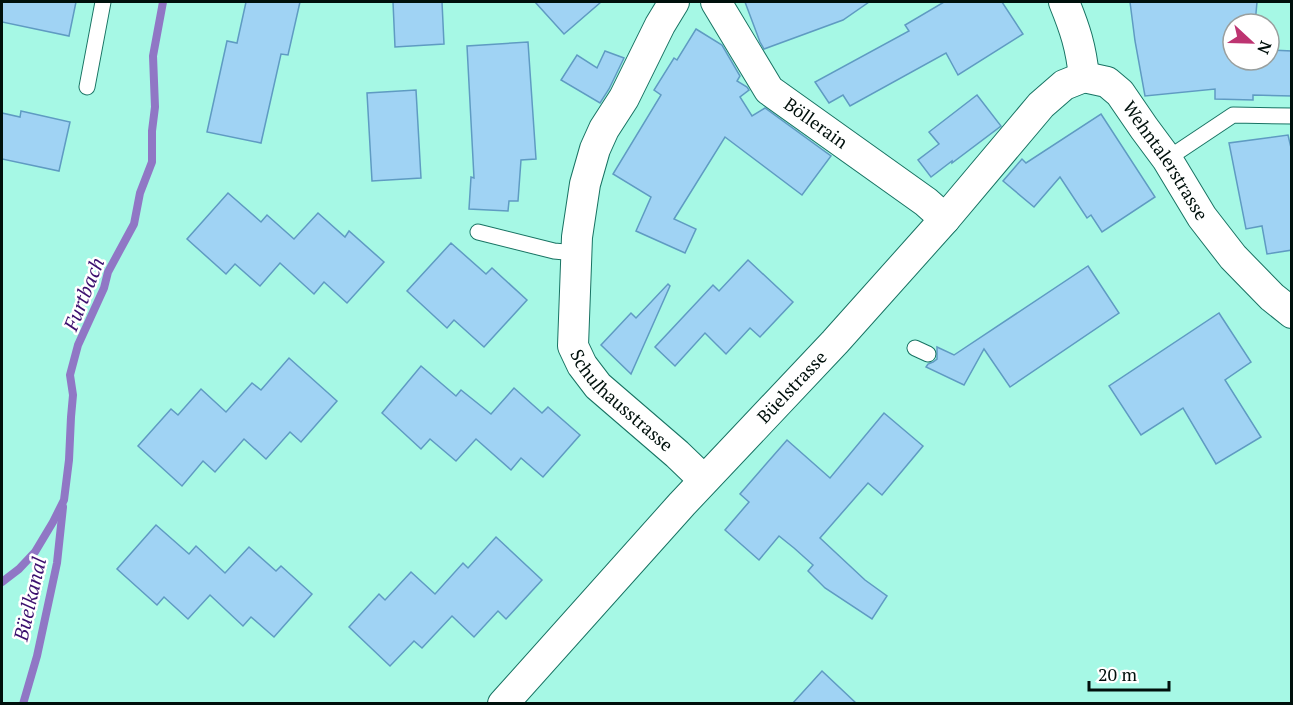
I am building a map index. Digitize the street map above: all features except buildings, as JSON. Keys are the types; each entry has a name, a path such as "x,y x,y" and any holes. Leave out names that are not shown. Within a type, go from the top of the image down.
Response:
{"street":[{"name":"Schulhausstrasse","path":"674,2 595,148 585,184 577,237 573,346 582,366 598,386 704,480"},
{"name":"Böllerain","path":"716,2 769,90 926,202 945,219"},
{"path":"1064,2 1077,35 1084,77"},
{"name":"Büelstrasse","path":"503,704 704,480 835,342 945,219 1041,105 1064,85 1084,77"},
{"name":"Wehntalerstrasse","path":"1084,77 1107,82 1120,93 1167,159 1202,217 1233,257 1272,297 1292,313"}],"lane":[{"path":"87,87 103,2"},
{"path":"1167,159 1233,115 1292,116"},
{"path":"478,232 554,251 576,254"}],"waterway":[{"name":"Furtbach","path":"2,582 19,569 35,552 64,500 73,395 70,375 78,345 104,288 108,272 134,224 140,193 152,162 155,107 153,56 163,2"},
{"name":"Büelkanal","path":"23,704 37,656 57,563 63,507"}]}
